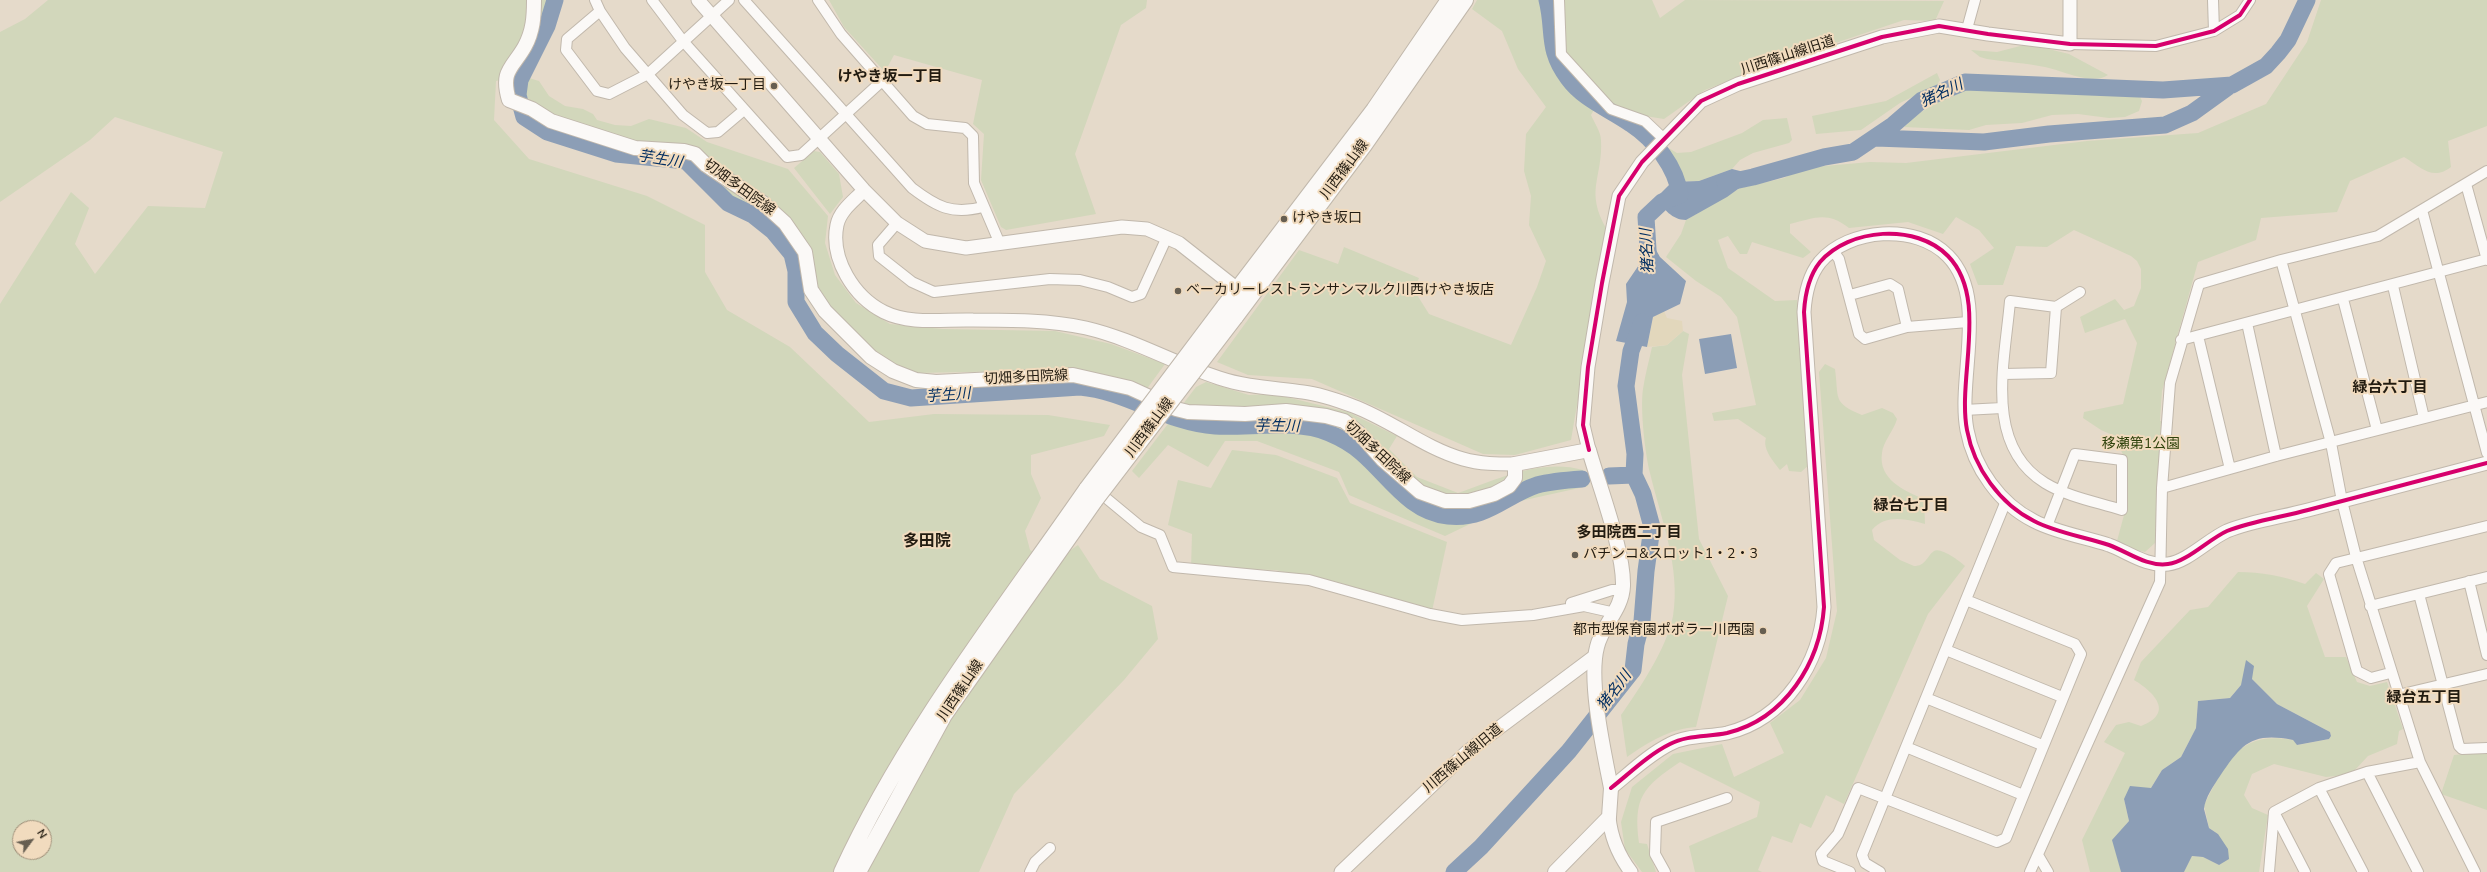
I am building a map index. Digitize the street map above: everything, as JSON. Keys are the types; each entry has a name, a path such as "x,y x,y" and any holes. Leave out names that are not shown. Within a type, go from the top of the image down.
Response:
{"main road":[{"name":"切畑多田院線","path":"534,0 532,30 524,47 508,69 507,95 509,100 513,104 532,110 551,121 635,148 684,151 695,154 706,165 763,203 785,223 805,252 811,290 825,311 871,357 893,371 916,380 936,382 1073,375 1130,388 1176,409 1188,412 1245,414 1286,411 1326,416 1344,421 1358,432 1383,460 1420,492 1445,501 1469,501 1494,494 1509,486 1515,478 1515,464"},
{"name":"川西篠山線","path":"842,872 855,845 907,754 956,677 1243,293 1364,145 1449,10 1465,0"},
{"path":"1515,464 1589,450 1618,552 1622,590 1615,613 1597,644 1594,663 1607,769 1611,788 1609,817 1555,872"},
{"name":"川西篠山線","path":"858,872 944,715 1094,494"}],"street":[{"path":"595,0 600,11 625,48 683,115 707,133 718,132 744,110"},
{"path":"652,0 683,41 787,157 801,155 882,81"},
{"path":"698,0 710,17 820,138 864,190 897,223 925,241 951,247 966,248 1122,227 1147,229 1179,243 1243,293"},
{"path":"600,11 567,39 566,50 597,91 609,94 648,74 729,0"},
{"path":"744,0 912,188 929,201 949,210 967,211 983,206"},
{"path":"818,0 841,34 913,116 927,124 965,128 974,136 974,182 1000,244"},
{"path":"1558,0 1561,54 1611,109 1645,121 1658,145"},
{"path":"1968,29 1975,0"},
{"path":"2070,0 2070,44"},
{"path":"2212,0 2214,31"},
{"name":"川西篠山線旧道","path":"1589,450 1583,425 1588,367 1602,284 1620,196 1642,162 1701,101 1738,84 1882,37 1938,26 2070,44 2156,46 2214,31 2240,15 2250,0"},
{"path":"2030,872 2160,582 2162,488 2170,384 2181,340 2198,284 2281,260 2378,236 2487,171"},
{"path":"2181,340 2293,310 2393,286 2438,272 2487,260 2466,184"},
{"path":"864,190 843,211 837,224 839,259 848,278 863,298 885,312 921,320 974,320 1069,324 1103,332 1131,341 1217,378 1243,385 1306,392 1364,410 1462,459 1486,464 1515,464"},
{"path":"2422,210 2476,405 2487,453"},
{"path":"897,223 878,245 879,256 912,282 934,292 1050,279 1080,280 1108,287 1132,297 1141,294 1167,237"},
{"path":"1611,788 1671,743 1727,733 1747,725 1767,714 1800,682 1810,664 1823,625 1824,606 1804,312 1805,293 1820,262 1833,251 1847,243 1872,236 1900,234 1924,239 1947,254 1963,277 1967,289 1968,322 1964,410 1967,432 1981,470 2006,501 2034,522 2112,546 2144,561 2160,565 2171,564 2228,531 2487,463"},
{"path":"1833,251 1839,259 1850,295 1859,334 1865,339 1907,327 1968,322"},
{"path":"2281,260 2293,310 2331,443 2342,501 2356,557 2390,673 2420,762 2475,872"},
{"path":"1850,295 1890,284 1898,289 1907,327"},
{"path":"2393,286 2424,418"},
{"path":"2047,526 2060,491 2075,454 2122,460 2122,510 2060,491 2032,474 2022,463 2012,448 2002,408 2010,301 2056,307 2080,292"},
{"path":"2343,299 2377,430"},
{"path":"2004,374 2051,373 2056,307"},
{"path":"2247,323 2276,456"},
{"path":"2198,336 2230,469"},
{"path":"2162,488 2276,456 2487,402"},
{"path":"1964,410 2002,408"},
{"path":"1094,494 1141,527 1160,535 1173,567 1310,580 1430,614 1462,620 1533,615 1584,606 1615,613"},
{"path":"1877,871 1865,863 1862,855 2006,501"},
{"path":"2390,673 2371,678 2357,670 2329,574 2336,563 2487,526"},
{"path":"2370,606 2487,577"},
{"path":"2469,581 2487,655"},
{"path":"1533,615 1612,590 1622,590"},
{"path":"2420,594 2459,746 2462,749 2487,748"},
{"path":"1850,872 1823,861 1821,854 1838,834 1858,788 1998,842 2006,838 2042,745 2081,654 2075,644 1966,600"},
{"path":"1946,650 2062,697"},
{"name":"川西篠山線旧道","path":"1341,872 1468,751 1594,663"},
{"path":"2398,695 2487,674"},
{"path":"1926,698 2042,745"},
{"path":"1906,747 2023,795"},
{"path":"2274,812 2319,788 2367,772 2420,762"},
{"path":"2367,772 2418,872"},
{"path":"2319,788 2363,872"},
{"path":"1665,872 1655,854 1656,822 1727,798"},
{"path":"2269,872 2274,812"},
{"path":"2274,812 2305,872"},
{"path":"1609,817 1610,832 1622,860 1631,872"},
{"path":"1032,871 1035,862 1050,848"},
{"path":"2038,855 2048,872"}],"green space":[{"path":"48,0 553,0 542,25 546,42 519,75 539,81 549,96 565,106 583,109 593,114 597,120 615,125 631,126 649,119 686,128 707,142 788,169 828,216 825,243 835,275 856,303 890,324 943,329 1055,331 1111,344 1165,364 1146,390 1125,379 1070,370 916,373 886,361 847,327 816,291 808,252 797,228 782,213 761,214 715,187 693,160 621,141 569,124 530,101 521,88 508,78 496,81 494,120 529,159 647,196 705,225 705,272 727,310 790,347 869,422 934,414 1048,415 1110,425 1104,436 1031,455 1031,474 1041,498 1025,531 1030,550 1052,563 1078,545 1100,579 1152,606 1158,639 1124,680 1014,794 979,872 0,872 0,304 71,192 89,208 75,244 95,274 148,206 205,208 223,152 115,117 90,140 0,202 0,32 25,19"},
{"path":"829,0 1147,0 1146,8 1121,25 1075,154 1096,214 1006,230 1001,227 981,180 984,134 973,124 982,80 894,55 885,72 844,27"},
{"path":"1477,0 1652,0 1660,18 1685,0 1944,1 1935,21 1904,20 1770,65 1705,90 1664,119 1595,108 1591,115 1601,137 1600,165 1596,185 1597,205 1600,216 1607,230 1571,440 1515,455 1483,454 1312,379 1248,375 1217,362 1299,250 1338,264 1344,247 1419,278 1414,290 1429,314 1511,345 1537,287 1546,261 1529,225 1531,196 1524,171 1526,134 1546,107 1518,69 1502,31 1472,9"},
{"name":"移瀬第1公園","path":"2321,0 2487,0 2487,126 2448,141 2451,167 2445,171 2433,173 2422,169 2404,157 2350,181 2337,212 2261,218 2256,240 2198,262 2162,391 2155,543 2145,552 2131,549 2117,541 2124,515 2124,456 2115,440 2117,437 2101,430 2083,418 2084,412 2123,404 2137,343 2125,319 2085,333 2080,317 2115,299 2124,310 2134,306 2141,288 2141,269 2137,261 2131,256 2074,230 2047,247 2016,246 2003,285 1978,285 1970,264 1994,248 1979,230 1956,217 1943,234 1908,222 1849,228 1834,219 1821,217 1790,224 1790,233 1811,252 1803,258 1752,242 1747,254 1740,254 1728,236 1718,240 1728,268 1775,301 1797,300 1809,465 1801,472 1789,471 1787,464 1780,470 1767,451 1765,442 1766,438 1738,419 1714,421 1712,413 1756,405 1737,317 1721,297 1696,281 1666,257 1681,234 1686,220 1740,188 1784,178 1799,170 1813,167 1870,162 1906,163 2087,141 2198,133 2266,104 2307,42"},
{"path":"2028,44 2069,54 2108,75 2094,79 2085,78 2031,64 1987,59 1980,57 1971,50 1997,52"},
{"path":"1937,73 1940,80 1937,85 1900,103 1861,130 1816,134 1812,116 1886,101"},
{"path":"1962,87 2126,92 2140,97 2142,101 2139,111 2125,117 2109,118 2078,114 2052,115 2022,123 1986,125 1969,130 1904,127 1918,114"},
{"path":"1787,118 1792,140 1789,143 1753,153 1740,160 1732,169 1699,181 1672,182 1659,160 1664,148 1667,147 1677,153 1691,152 1742,133 1763,120"},
{"path":"814,151 820,152 839,174 843,197 830,214 794,168"},
{"path":"1683,331 1689,334 1682,375 1699,539 1728,596 1696,727 1668,733 1651,741 1627,757 1621,715 1659,655 1670,628 1675,598 1669,544 1646,454 1642,398 1643,389 1652,347 1667,345"},
{"path":"1825,364 1835,369 1837,393 1841,403 1846,407 1862,415 1882,408 1893,413 1897,419 1883,449 1882,462 1884,470 1894,483 1908,492 1924,499 1925,524 1904,519 1890,520 1878,525 1872,530 1874,540 1900,560 1914,566 1918,566 1926,561 1931,553 1937,550 1951,556 1965,566 1928,614 1844,804 1826,795 1811,828 1800,823 1792,843 1772,836 1758,870 1762,872 1695,872 1689,846 1757,817 1760,802 1680,762 1649,786 1643,795 1638,814 1639,843 1647,844 1656,872 1642,872 1625,849 1621,822 1632,787 1673,754 1722,744 1734,777 1784,753 1770,723 1800,700 1826,658 1837,611 1819,372"},
{"path":"1206,382 1249,395 1274,394 1348,412 1397,436 1389,449 1417,477 1458,493 1504,476 1536,468 1551,467 1567,467 1583,470 1588,486 1516,502 1445,536 1349,495 1339,472 1257,441 1225,441 1208,467 1168,445 1139,478 1132,471 1196,387"},
{"path":"1232,450 1276,455 1337,478 1350,503 1447,542 1432,611 1276,570 1191,568 1192,534 1168,525 1178,480 1211,488"},
{"path":"2238,572 2272,575 2305,584 2316,573 2324,579 2307,606 2325,657 2346,657 2357,682 2370,686 2387,682 2403,729 2399,731 2397,744 2368,756 2354,771 2345,775 2326,777 2274,764 2252,774 2244,795 2252,808 2268,815 2259,872 2184,872 2192,856 2203,857 2219,865 2218,834 2209,828 2204,805 2227,763 2236,753 2246,745 2259,740 2274,738 2293,740 2298,745 2329,739 2331,736 2330,732 2277,704 2252,679 2241,685 2230,698 2198,701 2196,728 2181,757 2162,770 2151,788 2124,799 2129,821 2113,840 2121,872 2090,872 2082,840 2125,753 2104,742 2116,725 2129,722 2141,726 2151,721 2157,715 2159,709 2158,703 2154,696 2134,680 2141,662 2190,610 2208,607"},
{"path":"2487,752 2487,810 2441,794 2454,755"}],"sand":[{"path":"1664,311 1667,318 1682,321 1683,331 1667,345 1647,347 1653,317"}],"water":[{"path":"1732,169 1748,173 1745,184 1727,197 1686,220 1681,220 1672,216 1665,210 1656,198 1672,182 1699,181"},
{"path":"1652,243 1660,257 1686,281 1680,304 1653,317 1647,347 1616,341 1627,302 1626,284 1643,259 1638,245"},
{"path":"1731,334 1737,368 1705,374 1699,339"},
{"path":"2246,660 2254,666 2252,679 2277,704 2330,732 2331,736 2329,739 2297,745 2293,740 2279,738 2257,739 2242,748 2235,756 2213,787 2206,800 2204,809 2209,828 2218,834 2228,849 2229,859 2219,865 2203,857 2192,856 2184,872 2121,872 2112,840 2129,821 2124,799 2130,786 2151,788 2162,770 2181,757 2196,728 2198,701 2230,698 2241,685"}],"waterway":[{"name":"芋生川","path":"555,0 547,26 520,80 518,95 524,117 547,132 616,154 686,161 728,203 753,215 773,231 792,254 796,271 796,302 815,333 837,354 884,391 911,398 1080,387 1114,394 1197,424 1215,426 1303,426 1338,437 1362,453 1400,492 1422,508 1434,513 1448,516 1462,516 1485,511 1537,485 1582,479"},
{"path":"1547,0 1552,40 1561,68 1574,86 1589,98 1640,130 1656,146 1669,164 1674,174 1680,195"},
{"name":"猪名川","path":"1725,183 1753,177 1824,157 1853,152 1893,125 1922,100 1965,82 2163,90 2232,85 2266,66 2278,53 2288,40 2307,0"},
{"path":"1876,138 1984,142 2049,134 2165,125 2192,113 2228,87"},
{"name":"猪名川","path":"1649,266 1646,217 1662,202 1680,195"},
{"name":"猪名川","path":"1454,872 1481,847 1569,751 1633,670 1636,644 1642,621 1646,571 1652,527 1643,494 1634,475 1635,454 1626,386 1631,351 1642,322"},
{"name":"芋生川","path":"1609,476 1634,475"}],"cycle path":[{"path":"1589,450 1583,425 1588,367 1602,283 1619,196 1642,162 1701,101 1738,84 1882,37 1939,26 1988,34 2070,44 2156,46 2214,31 2240,15 2250,0"},
{"path":"1611,788 1647,759 1670,744 1683,739 1727,733 1748,726 1766,715 1782,702 1796,686 1807,668 1821,628 1824,607 1804,306 1810,280 1820,262 1833,251 1848,242 1865,236 1901,234 1919,238 1935,245 1948,256 1960,273 1967,293 1969,339 1965,409 1970,444 1982,471 1990,483 2010,505 2034,521 2062,532 2109,545 2145,561 2160,564 2175,562 2190,555 2227,531 2487,463"}],"place":[{"name":"けやき坂一丁目","path":"774,86"},
{"name":"けやき坂口","path":"1284,219"},
{"name":"ベーカリーレストランサンマルク川西けやき坂店","path":"1178,291"},
{"name":"パチンコ&スロット1・2・3","path":"1575,555"},
{"name":"都市型保育園ポポラー川西園","path":"1763,631"}],"district":[{"name":"けやき坂一丁目","path":"890,77"},
{"name":"緑台六丁目","path":"2390,388"},
{"name":"緑台七丁目","path":"1911,506"},
{"name":"多田院西二丁目","path":"1629,533"},
{"name":"多田院","path":"927,542"},
{"name":"緑台五丁目","path":"2424,698"}]}
